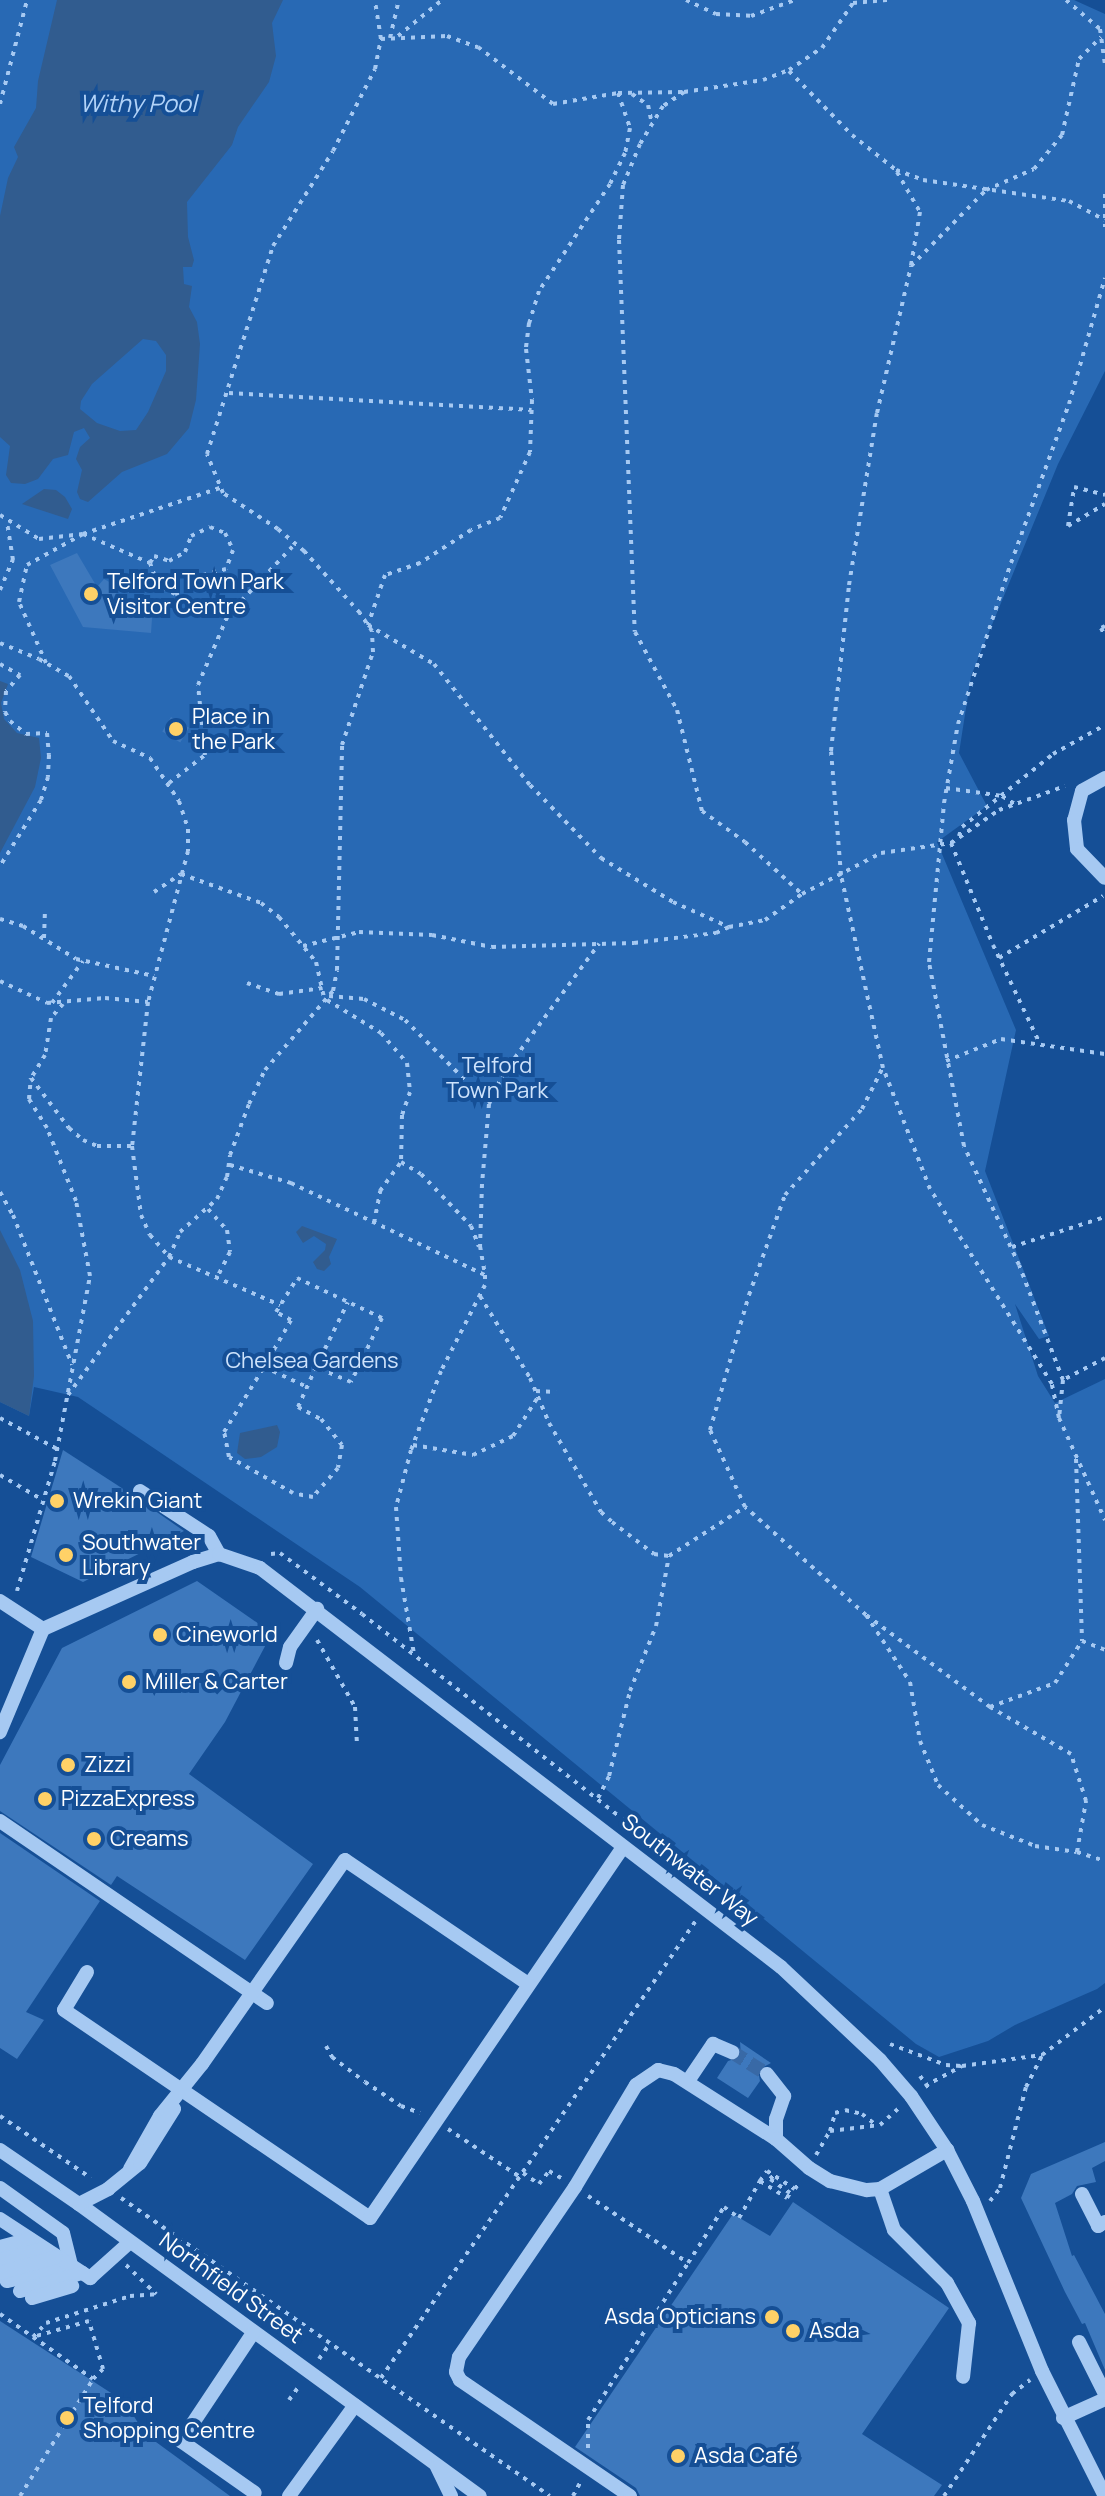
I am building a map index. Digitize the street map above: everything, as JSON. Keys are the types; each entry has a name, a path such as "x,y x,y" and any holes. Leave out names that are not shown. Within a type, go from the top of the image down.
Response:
{"street":[{"path":"1105,778 1082,791 1074,820 1077,849 1105,878"},
{"path":"0,1732 43,1629 193,1562 219,1554 209,1536 140,1491"},
{"name":"Southwater Way","path":"219,1554 260,1568 317,1609 781,1967 839,2019 911,2096 947,2150 980,2216 1063,2418 1105,2496"},
{"path":"6,1605 43,1629"},
{"path":"286,1663 302,1629 317,1609"},
{"path":"0,1821 267,2003"},
{"path":"87,1972 64,2010 370,2218 623,1847"},
{"path":"79,2204 108,2189 140,2163 161,2135 183,2090 345,1860 528,1984"},
{"path":"688,2081 713,2044 732,2052"},
{"path":"630,2496 460,2380 456,2372 459,2357 575,2187 636,2085 658,2070 688,2081 776,2139 809,2168 830,2181 867,2190 880,2189 947,2150"},
{"path":"767,2074 784,2096 776,2119 776,2139"},
{"name":"Northfield Street","path":"0,2150 480,2496"},
{"path":"0,2188 63,2233 81,2272"},
{"path":"880,2189 894,2230 939,2272 969,2323 963,2377"},
{"path":"1082,2194 1098,2226 1105,2222"},
{"path":"4,2226 81,2272"},
{"path":"0,2247 30,2239"},
{"path":"26,2294 81,2272 130,2242"},
{"path":"0,2260 43,2249"},
{"path":"4,2277 56,2257"},
{"path":"4,2277 81,2272"},
{"path":"253,2333 181,2441 255,2493"},
{"path":"1063,2418 1105,2396 1079,2342"},
{"path":"289,2496 355,2405"},
{"name":"Northfield Street","path":"435,2463 451,2496"}],"path":[{"path":"0,104 27,0"},
{"path":"375,0 381,39 375,69 354,113 273,246 229,393 207,454 220,488 296,544 368,625 434,664 530,785 601,858 673,902 729,927"},
{"path":"393,38 399,0"},
{"path":"393,38 442,0"},
{"path":"686,0 716,14 751,16 795,0"},
{"path":"381,39 447,36 478,47 553,104 618,93 684,92 763,80 789,70 822,48 853,3 889,0"},
{"path":"1066,0 1103,27 1101,37 1105,66"},
{"path":"911,266 986,190 1034,169 1062,135 1079,59 1101,37"},
{"path":"789,70 852,135 896,170 923,180 1069,201 1104,220"},
{"path":"684,92 663,106 623,185 619,240 635,632 677,710 702,811 745,842 802,894"},
{"path":"618,93 634,95 648,105 652,124"},
{"path":"68,1395 169,1257 180,1232 217,1199 230,1165 230,1155 265,1070 279,1050 327,1000 337,970 342,745 373,652 368,625 385,575 420,563 471,530 500,518 530,452 532,410 526,349 529,323 539,291 594,210 625,153 630,128 618,93"},
{"path":"896,170 920,212 911,266 877,413 849,585 831,751 841,875 883,1068 930,1189 1052,1384 1059,1418 1105,1520"},
{"path":"1105,197 1105,227"},
{"path":"1059,1418 1063,1380 1019,1265 964,1146 929,962 938,847 946,788 963,709 1069,404 1105,280"},
{"path":"229,393 532,410"},
{"path":"1105,495 1074,487 1068,526 1105,504"},
{"path":"47,663 19,602 27,565 83,534 220,488"},
{"path":"0,515 39,539 83,534 150,563 158,585 175,594 188,589 197,577 226,569 233,550 225,533 210,527 191,536 185,552 169,561 154,556 150,563"},
{"path":"0,590 13,560 7,521"},
{"path":"169,783 205,755 198,685 228,615 296,544"},
{"path":"1105,626 1101,628 1105,636"},
{"path":"0,643 69,676 113,741 150,758 172,789 188,829 188,851 148,1002 132,1146 141,1215 150,1235 169,1257 280,1305"},
{"path":"0,664 20,675 6,691 5,712 10,721 26,734 47,733 49,755 48,777 41,800 0,866"},
{"path":"958,838 962,827 1053,754 1105,725"},
{"path":"303,946 359,932 432,935 492,947 599,944 716,933 729,927 765,920 802,894 881,853 951,843 999,810 1070,784 1082,791"},
{"path":"946,788 1002,796 1015,804"},
{"path":"166,792 172,789"},
{"path":"951,843 999,958 1039,1042"},
{"path":"154,892 181,874"},
{"path":"181,874 261,903 279,917 316,962 327,1000 381,1033 407,1063 410,1092 402,1115 401,1162 380,1191 374,1223"},
{"path":"999,958 1105,895"},
{"path":"44,938 45,909"},
{"path":"0,919 23,926 83,961 154,976"},
{"path":"347,1603 414,1654 401,1578 396,1507 413,1445 441,1371 480,1296 485,1275 481,1252 482,1184 489,1104 503,1074 599,944"},
{"path":"52,1003 83,961"},
{"path":"0,981 34,999 52,1003 105,998 148,1002"},
{"path":"247,983 279,994 323,988"},
{"path":"327,1000 364,999 405,1020 489,1104"},
{"path":"6,1605 44,1500 57,1449 90,1276 76,1201 47,1128 29,1099 31,1078 45,1055 51,1018 63,1004"},
{"path":"946,1061 1001,1039 1039,1042 1105,1054"},
{"path":"883,1068 862,1109 785,1195 741,1321 710,1430 745,1507 866,1615 990,1707 1071,1754 1086,1801 1077,1852"},
{"path":"31,1078 69,1128 83,1140 97,1146 132,1146"},
{"path":"401,1162 421,1174 471,1226 481,1252"},
{"path":"230,1165 291,1183 485,1275"},
{"path":"0,1192 19,1229 73,1367"},
{"path":"208,1209 227,1230 230,1252 218,1276"},
{"path":"1012,1247 1105,1217"},
{"path":"316,1367 351,1382 382,1318 348,1302 297,1278 276,1312 291,1320 224,1432 229,1457 293,1493 313,1497 338,1468 342,1445 321,1419 298,1407 316,1367 348,1302"},
{"path":"480,1296 536,1391 549,1423 601,1512 654,1554 669,1556 745,1507"},
{"path":"1063,1380 1105,1358"},
{"path":"264,1367 307,1387"},
{"path":"536,1391 556,1392"},
{"path":"413,1445 473,1455 513,1436 538,1397"},
{"path":"0,1418 57,1449"},
{"path":"990,1707 1055,1683 1082,1641 1076,1457"},
{"path":"0,1475 44,1500"},
{"path":"598,1798 609,1776 630,1691 656,1626 669,1556"},
{"path":"866,1615 910,1682 920,1741 938,1785 982,1825 1035,1846 1077,1852 1105,1861"},
{"path":"302,1629 355,1707 357,1744"},
{"path":"1082,1641 1105,1650"},
{"path":"381,2378 704,1909"},
{"path":"980,2216 1000,2188 1026,2087 1042,2055 1105,2007"},
{"path":"885,2041 924,2058 962,2066 1042,2055"},
{"path":"839,2128 876,2125 898,2111 899,2105 911,2096 962,2066"},
{"path":"830,2131 835,2113 845,2110 862,2114 876,2125"},
{"path":"0,2116 550,2496"},
{"path":"523,2173 539,2184 549,2171 688,2263"},
{"path":"573,2496 587,2467 588,2420 724,2207 739,2218 760,2181 767,2171 774,2175 770,2179 790,2193 787,2198 760,2181"},
{"path":"33,2337 46,2323 130,2296 156,2294"},
{"path":"0,2314 93,2379"},
{"path":"20,2496 93,2379 103,2369 89,2321 33,2337"},
{"path":"317,2361 330,2343"},
{"path":"944,2496 1012,2394 1042,2371"},
{"path":"289,2400 300,2385"}],"green space":[{"name":"Telford Town Park","path":"0,0 1074,0 1105,14 1105,371 1058,464 971,676 959,753 987,806 937,842 1016,1030 985,1171 1049,1336 1039,1339 1015,1304 1038,1376 1055,1403 1105,1379 1105,1983 1097,1989 1015,2025 988,2041 939,2057 916,2044 360,1587 78,1397 34,1387 29,1416 0,1402"}],"water":[{"name":"Withy Pool","path":"57,0 283,0 272,23 276,56 269,82 238,127 232,145 187,202 188,237 194,260 192,267 183,267 184,284 192,286 189,307 197,322 200,344 196,400 189,428 167,454 122,472 88,502 80,499 77,492 82,470 76,459 80,447 90,438 84,428 74,432 68,455 53,459 38,479 25,484 11,483 6,475 10,446 0,437 0,216 8,178 18,157 14,147 36,108 38,81","holes":["143,339 156,341 166,355 166,371 148,412 136,430 120,431 97,423 80,409 81,401 92,384"]},
{"path":"44,489 56,490 65,497 72,509 68,519 22,504"},
{"path":"0,681 8,684 1,703 4,719 17,733 39,738 41,758 35,787 0,853"},
{"path":"302,1226 337,1239 329,1257 331,1264 324,1271 317,1269 313,1262 325,1250 326,1244 314,1236 303,1243 296,1232"},
{"path":"0,1230 20,1270 33,1321 34,1376 29,1416 0,1402"},
{"path":"277,1425 280,1432 277,1447 261,1457 245,1459 237,1453 240,1433"}],"building":[{"name":"Telford Town Park Visitor Centre","path":"77,553 97,587 104,579 120,588 112,600 153,604 151,633 83,627 50,565"},
{"name":"Place in the Park","path":"171,717 189,728 180,742 162,732"},
{"path":"63,1450 184,1531 83,1582 31,1557"},
{"path":"197,1581 272,1633 225,1722 189,1774 313,1864 245,1960 117,1876 111,1885 0,1811 0,1765 62,1648"},
{"path":"0,1833 100,1901 26,2012 44,2020 17,2059 0,2048"},
{"path":"740,2042 771,2063 758,2070 760,2081 748,2098 717,2078 728,2061 741,2057"},
{"path":"1105,2142 1105,2161 1092,2168 1096,2182 1077,2186 1072,2194 1055,2203 1072,2256 1105,2314 1105,2370 1085,2323 1082,2324 1065,2292 1021,2198 1031,2174"},
{"name":"Asda","path":"793,2202 949,2308 862,2434 942,2485 934,2496 640,2496 636,2488 575,2447 733,2214 770,2236"},
{"name":"Telford Shopping Centre","path":"0,2321 125,2402 145,2434 230,2496 0,2496"}],"tunnel":[{"path":"732,2052 767,2074"}],"place":[{"name":"Telford Town Park Visitor Centre","path":"91,594"},
{"name":"Place in the Park","path":"176,729"},
{"name":"Wrekin Giant","path":"57,1501"},
{"name":"Southwater Library","path":"66,1555"},
{"name":"Cineworld","path":"160,1635"},
{"name":"Miller & Carter","path":"129,1682"},
{"name":"Zizzi","path":"68,1765"},
{"name":"PizzaExpress","path":"45,1799"},
{"name":"Creams","path":"94,1839"},
{"name":"Asda Opticians","path":"772,2317"},
{"name":"Asda","path":"793,2331"},
{"name":"Telford Shopping Centre","path":"67,2418"},
{"name":"Asda Café","path":"678,2456"}],"park label":[{"name":"Chelsea Gardens","path":"312,1361"}]}
